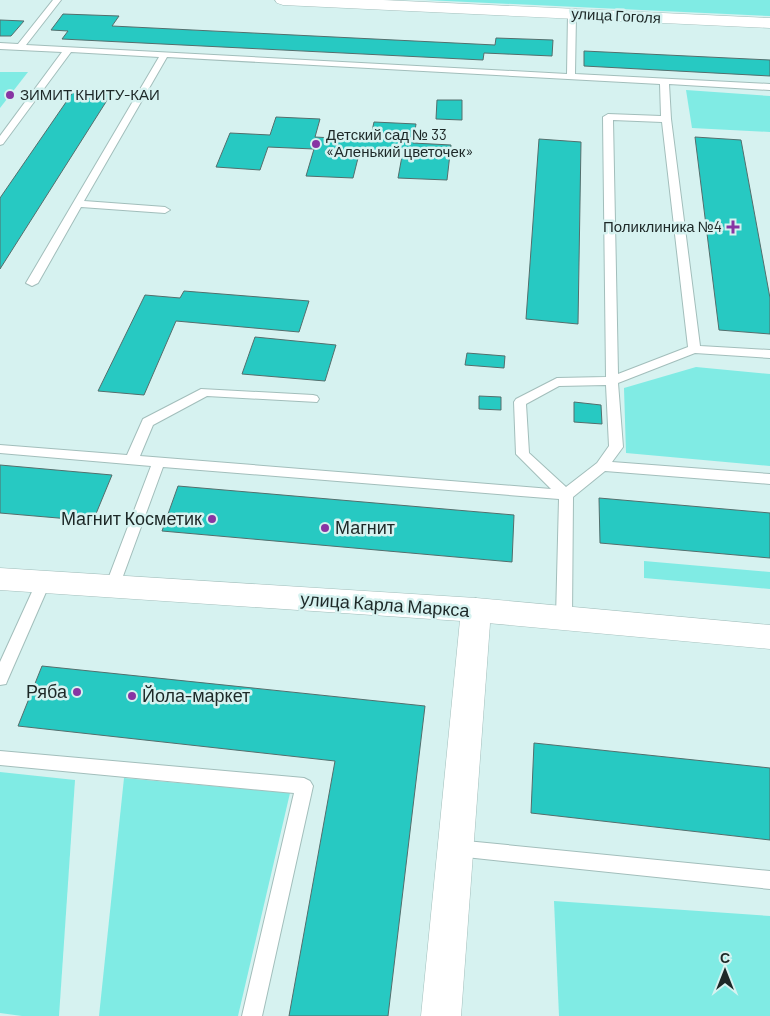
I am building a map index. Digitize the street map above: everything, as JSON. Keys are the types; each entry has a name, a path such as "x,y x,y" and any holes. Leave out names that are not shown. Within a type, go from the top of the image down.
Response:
{"street":[{"name":"улица Гоголя","path":"283,0 770,23"},
{"name":"улица Карла Маркса","path":"0,579 476,610 770,637"},
{"path":"441,1016 476,610"}],"lane":[{"path":"20,47 57,0"},
{"path":"571,76 572,14"},
{"path":"0,46 770,87"},
{"path":"0,142 68,50"},
{"path":"32,283 164,55"},
{"path":"664,81 666,119 694,349"},
{"path":"0,449 566,495 602,466 616,447 612,381 608,117 666,119"},
{"path":"77,204 165,210"},
{"path":"564,618 566,495 523,454 520,402 557,382 612,381 694,349 770,354"},
{"path":"132,459 148,422 205,392 314,400"},
{"path":"112,587 159,461"},
{"path":"602,466 770,480"},
{"path":"0,679 43,583"},
{"path":"0,758 304,786 252,1016"},
{"path":"456,848 770,880"}],"shaded area":[{"path":"425,0 770,0 770,16"},
{"path":"0,72 28,72 0,108"},
{"path":"686,90 770,96 770,132 692,128"},
{"path":"696,367 770,374 770,466 626,453 624,388"},
{"path":"644,561 770,572 770,589 644,578"},
{"path":"0,772 75,780 59,1016 22,1016 0,1013"},
{"path":"124,778 290,793 238,1016 99,1016"},
{"path":"554,901 770,916 770,1016 559,1016"}],"building":[{"path":"63,14 119,16 112,26 495,45 496,38 553,40 552,56 484,53 483,60 62,39 68,31 51,30"},
{"path":"0,20 24,21 11,36 0,36"},
{"path":"584,51 770,60 770,76 584,66"},
{"path":"73,92 111,94 0,269 0,198"},
{"path":"437,100 462,100 462,120 436,119"},
{"path":"276,117 320,119 315,137 370,140 374,122 416,124 413,143 451,145 447,180 398,178 402,156 359,154 353,178 306,176 314,149 268,147 260,170 216,167 230,133 270,135"},
{"path":"695,137 741,140 770,298 770,334 719,330"},
{"path":"539,139 581,142 578,324 526,319"},
{"path":"184,291 309,301 299,332 176,321 144,395 98,391 145,295 180,298"},
{"path":"255,337 336,345 325,381 242,374"},
{"path":"467,353 505,356 504,368 465,365"},
{"path":"479,396 501,397 501,410 479,409"},
{"path":"574,402 601,405 602,424 574,422"},
{"path":"0,465 112,475 93,521 0,513"},
{"path":"178,486 514,515 512,562 162,531"},
{"path":"599,498 770,513 770,558 600,543"},
{"path":"42,666 425,706 388,1016 289,1016 335,761 18,726"},
{"path":"534,743 770,768 770,840 531,813"}],"place":[{"name":"ЗИМИТ КНИТУ-КАИ","path":"10,95"},
{"name":"Детский сад № 33 «Аленький цветочек»","path":"316,144"},
{"name":"Поликлиника №4","path":"733,227"},
{"name":"Магнит Косметик","path":"212,519"},
{"name":"Магнит","path":"325,528"},
{"name":"Ряба","path":"77,692"},
{"name":"Йола-маркет","path":"132,696"}]}
